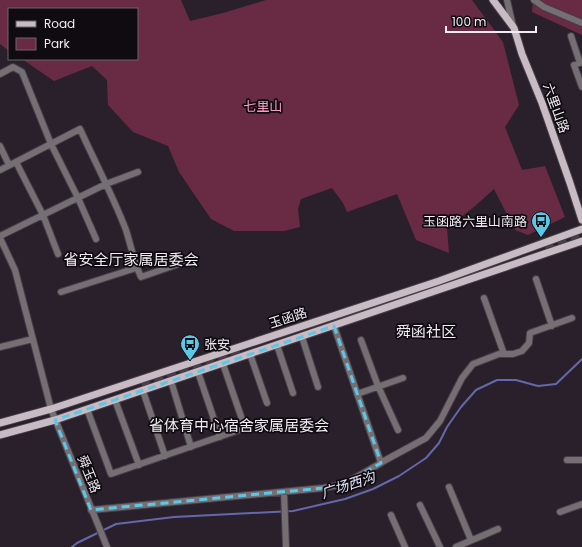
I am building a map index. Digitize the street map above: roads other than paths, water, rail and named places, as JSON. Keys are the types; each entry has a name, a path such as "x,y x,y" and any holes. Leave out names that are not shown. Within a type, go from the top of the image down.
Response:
{"main road":[{"name":"六里山路","path":"493,0 514,28 522,54 542,103 582,220"},
{"name":"玉函路","path":"0,423 51,409 439,281 582,229"},
{"name":"玉函路","path":"0,435 55,420 143,391 582,241"}],"street":[{"name":"六里山路","path":"507,0 514,28"},
{"path":"534,0 544,7 582,23"},
{"path":"571,36 581,63 574,66 582,87"},
{"path":"0,74 13,67 22,72 50,144 78,198 96,239"},
{"path":"0,170 80,129 126,230 136,268 140,277 190,260"},
{"path":"0,146 9,165"},
{"path":"16,162 43,215 58,254"},
{"path":"0,237 106,184 138,172"},
{"name":"舜玉路","path":"0,237 15,270 51,409 107,547"},
{"path":"61,292 136,268"},
{"path":"536,280 552,326"},
{"path":"484,298 504,354"},
{"path":"382,462 426,438 440,421 462,378 473,364 499,354 513,354 522,351 529,343 530,333 572,318"},
{"path":"91,510 323,488 344,484 381,464 334,326"},
{"path":"302,337 318,387"},
{"path":"0,346 33,339"},
{"path":"361,340 378,386 398,430"},
{"path":"277,345 293,393"},
{"path":"250,354 267,402"},
{"path":"87,409 111,474 139,465 245,428 223,364"},
{"path":"198,372 220,437"},
{"path":"357,394 403,378"},
{"path":"171,381 191,447"},
{"path":"143,391 165,456"},
{"path":"115,400 139,465"},
{"path":"567,460 582,460"},
{"path":"449,487 472,540"},
{"path":"284,492 286,547"},
{"path":"560,512 582,504"},
{"path":"420,505 440,547"},
{"path":"391,515 405,547"},
{"path":"456,547 498,529"}],"waterway":[{"name":"广场西沟","path":"72,547 77,543 116,524 174,517 293,511 345,499 373,489 399,476 426,458 439,443 447,427 461,407 476,390 497,380 516,380 538,386 556,384 582,359"}],"tunnel":[{"path":"546,250 582,237"},
{"path":"141,383 243,349"}],"place":[{"name":"玉函路六里山南路","path":"541,238"},
{"name":"张安","path":"190,361"}],"district":[{"name":"省安全厅家属居委会","path":"131,259"},
{"name":"舜函社区","path":"426,331"},
{"name":"省体育中心宿舍家属居委会","path":"239,425"}],"park label":[{"name":"七里山","path":"263,106"}]}
